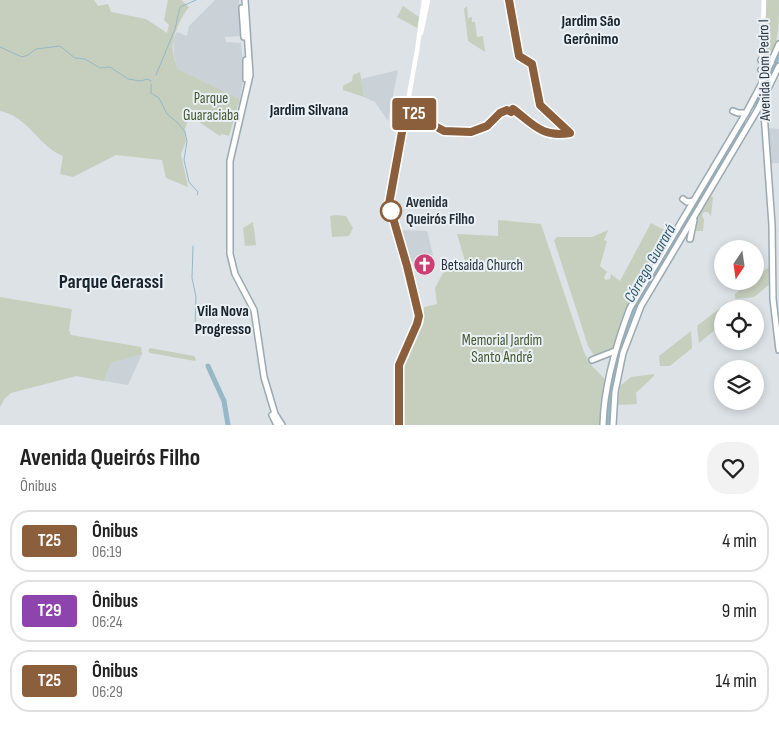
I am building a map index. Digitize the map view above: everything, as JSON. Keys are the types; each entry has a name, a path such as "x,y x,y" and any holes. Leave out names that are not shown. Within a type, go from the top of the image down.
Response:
{"main road":[{"path":"244,0 246,80 228,152 227,254 232,276 250,311 260,372 270,410 277,425"},
{"path":"244,0 250,75 230,161 230,254 234,274 254,310 264,377 275,414 282,425"},
{"path":"399,425 399,365 419,316 389,204 420,34 423,27 426,0"},
{"name":"Avenida Dom Pedro I","path":"764,0 761,60 762,97 772,225 773,299 779,350"},
{"path":"604,425 606,396 615,351 637,295 762,86 779,44"},
{"path":"761,60 771,63"},
{"path":"761,70 771,63"},
{"path":"613,425 618,375 631,329 646,298 755,114 779,66"},
{"path":"732,111 746,113"},
{"path":"755,114 764,116"},
{"path":"683,199 688,202 693,201"},
{"path":"683,206 693,201"},
{"path":"690,239 695,214"},
{"path":"592,360 615,351"}],"shaded area":[{"path":"215,0 239,0 241,36 225,37 226,42 241,43 244,73 240,99 178,69 174,55 173,39 177,32 187,36 189,26"},
{"path":"398,70 388,121 375,102 364,97 361,79"},
{"path":"769,128 779,129 779,163 771,163"},
{"path":"400,230 427,231 433,255 409,263"},
{"path":"142,354 128,385 104,381 111,363"}],"green space":[{"name":"Parque Guaraciaba","path":"0,0 94,0 98,6 108,4 111,12 146,19 167,33 169,25 164,20 168,0 181,0 189,7 179,24 173,40 173,51 178,69 240,99 229,136 222,134 220,136 193,118 189,118 185,129 186,141 181,154 188,187 166,178 162,160 116,155 73,177 60,174 63,156 47,146 18,119 0,111"},
{"path":"766,0 779,0 776,41 774,49 767,60 764,57"},
{"path":"403,6 419,17 417,28 397,17"},
{"path":"467,6 468,18 472,17 472,22 475,22 477,37 483,36 485,52 468,41 464,9"},
{"path":"360,72 364,97 343,90 343,86 352,81 353,75"},
{"path":"710,196 713,197 711,216 708,212 704,212 702,215 704,220 703,231 693,231 697,217"},
{"path":"330,216 346,216 353,228 349,236 332,237"},
{"name":"Memorial Jardim Santo André","path":"498,220 541,224 584,352 591,365 605,379 600,425 405,425 404,368 424,322 424,307 437,304 435,288 443,273 456,268 468,271 457,234 498,236"},
{"path":"253,222 256,245 245,246 243,228"},
{"path":"651,223 668,232 669,237 633,298 614,349 595,357 588,346 554,240 557,237 592,237 608,230 604,240 607,241 600,266 607,272 604,277 605,280 610,279 611,274 620,281"},
{"path":"769,267 770,284 764,289 764,271"},
{"path":"740,290 763,290 754,297 735,299 735,294"},
{"path":"0,297 72,309 69,330 71,335 141,347 142,354 111,363 104,381 76,376 11,393 5,398 0,407"},
{"path":"714,313 714,331 699,343 697,326"},
{"path":"691,331 692,348 670,366 660,366 659,356"},
{"path":"150,348 194,356 196,359 195,361 150,353 148,351"},
{"path":"654,374 636,393 637,404 618,405 620,386 631,377"}],"waterway":[{"path":"156,75 175,29 180,7 196,0"},
{"path":"0,47 22,57 36,49 60,46 75,58 85,59 100,68 110,67 128,79 140,81 148,79 151,81"},
{"name":"Córrego Guarará","path":"754,105 779,54"},
{"path":"151,84 151,93 159,98 167,114 185,132 187,141 184,160 189,182 198,192 197,195"},
{"name":"Córrego Guarará","path":"607,425 613,375 622,343 635,311 743,124"},
{"path":"193,246 192,278 196,297 195,327"},
{"path":"208,366 224,401 228,425"}],"bus line":[{"name":"T25","path":"399,425 399,365 419,316 389,204 406,110 444,131 471,132 487,126 501,112 507,110 511,112 513,109 542,132 560,135 570,133 539,103 532,64 519,56 509,0"}],"place":[{"name":"Avenida Queirós Filho","path":"391,211"},
{"name":"Betsaida Church","path":"425,265"}],"district":[{"name":"Jardim São Gerônimo","path":"591,29"},
{"name":"Jardim Silvana","path":"309,109"},
{"name":"Parque Gerassi","path":"111,281"},
{"name":"Vila Nova Progresso","path":"223,319"}]}
